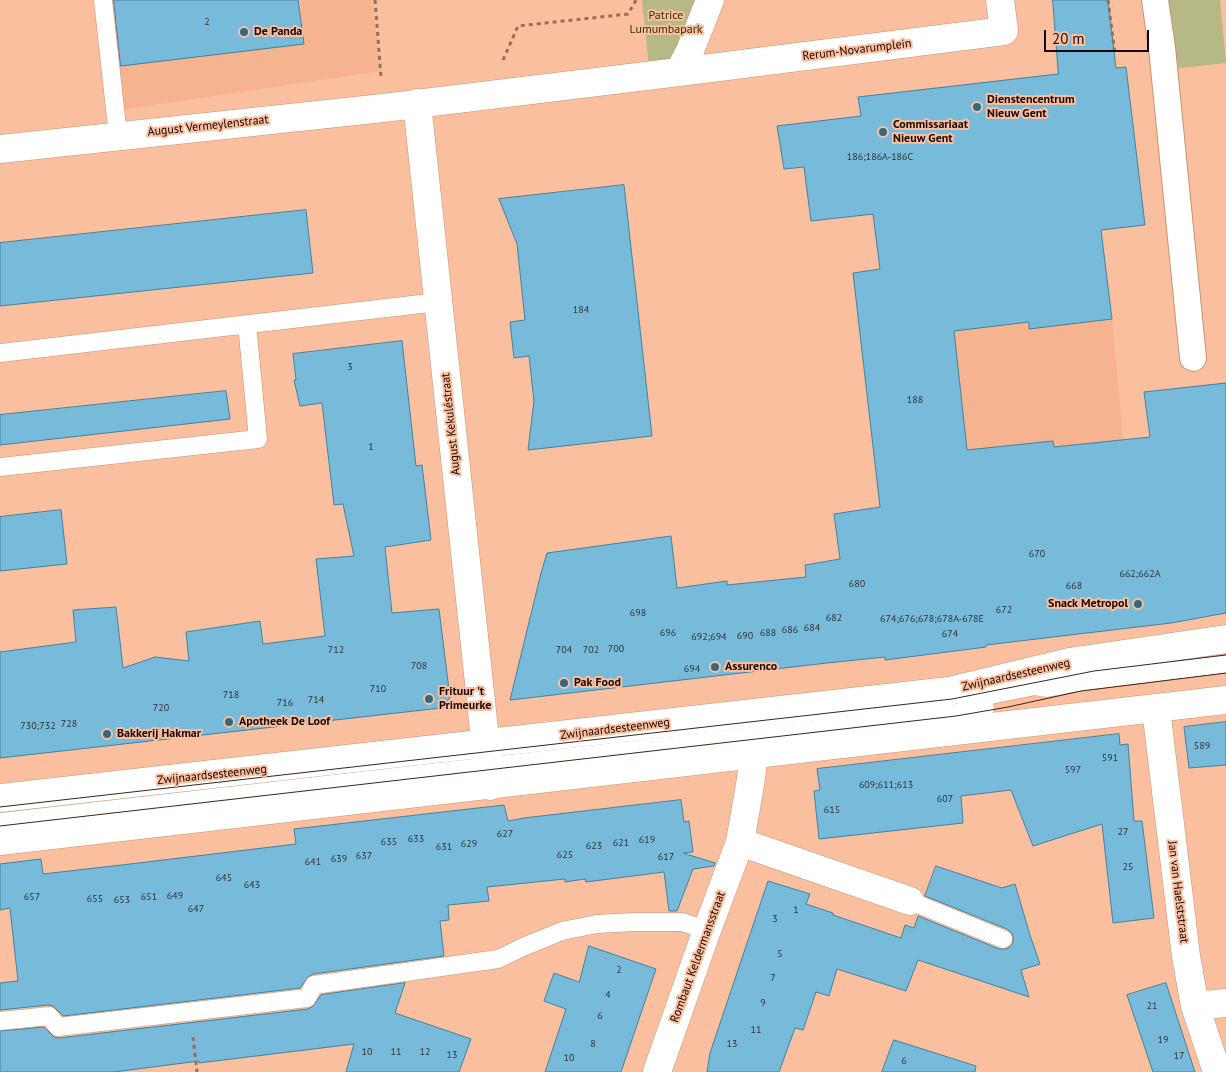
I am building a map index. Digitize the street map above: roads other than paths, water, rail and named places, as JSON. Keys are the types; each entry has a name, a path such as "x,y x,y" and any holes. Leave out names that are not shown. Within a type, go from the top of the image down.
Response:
{"street":[{"path":"679,72 690,51 710,0"},
{"name":"Rerum-Novarumplein","path":"417,103 1004,31 1000,0"},
{"path":"1156,0 1193,358"},
{"name":"August Vermeylenstraat","path":"0,149 417,103"},
{"name":"August Kekuléstraat","path":"417,103 490,786"},
{"name":"Zwijnaardsesteenweg","path":"0,798 949,691 1069,662 1226,639"},
{"path":"0,841 1226,700"},
{"name":"Jan van Haelststraat","path":"1156,709 1186,956 1195,1006 1217,1072"},
{"name":"Rombaut Keldermansstraat","path":"657,1072 740,842 754,755"},
{"path":"740,842 910,901"},
{"path":"1195,1006 1226,1003"}],"lane":[{"path":"103,0 118,136"},
{"path":"0,353 438,302"},
{"path":"0,467 258,439 247,324"},
{"path":"0,812 942,703 1035,686 1048,688 1080,682 1226,664"},
{"path":"0,822 955,713 1007,704 1037,696 1048,688"},
{"path":"910,901 1003,939"},
{"path":"0,1022 48,1016 58,1027 307,998 314,985 498,959 523,946 562,931 597,924 682,922 707,930"}],"tram line":[{"path":"0,807 952,699 1094,671 1226,655"},
{"path":"0,826 956,716 1081,691 1226,673"}],"place":[{"name":"De Panda","path":"244,32"},
{"name":"Dienstencentrum Nieuw Gent","path":"977,107"},
{"name":"Commissariaat Nieuw Gent","path":"883,132"},
{"name":"Snack Metropol","path":"1138,604"},
{"name":"Assurenco","path":"715,667"},
{"name":"Pak Food","path":"564,683"},
{"name":"Frituur 't Primeurke","path":"429,699"},
{"name":"Apotheek De Loof","path":"229,722"},
{"name":"Bakkerij Hakmar","path":"107,734"}],"park label":[{"name":"Patrice Lumumbapark","path":"666,23"}]}
